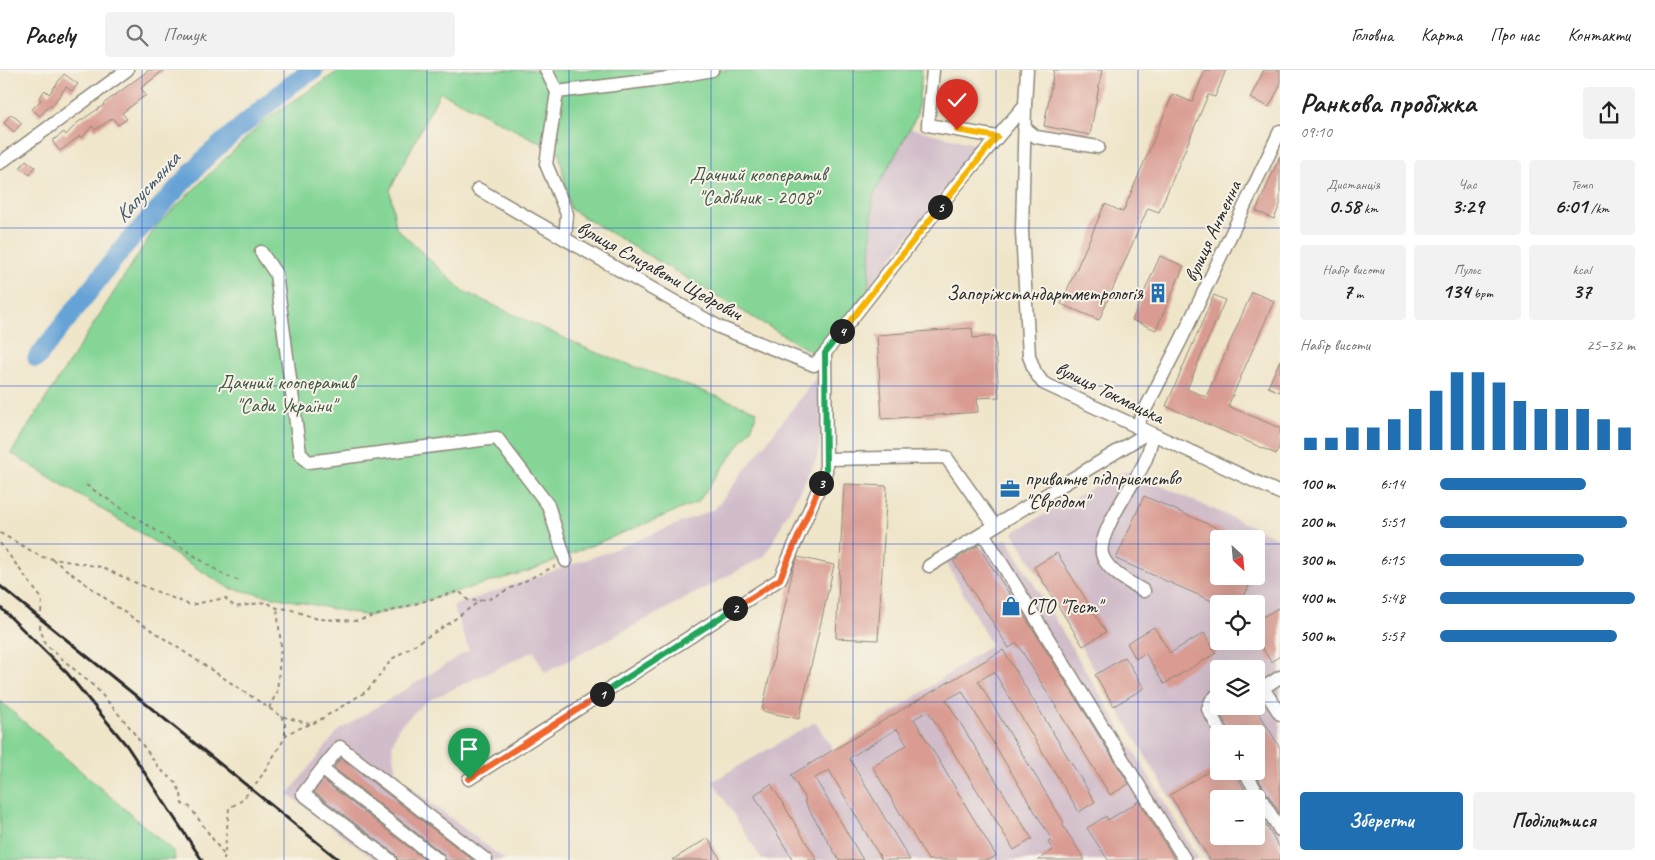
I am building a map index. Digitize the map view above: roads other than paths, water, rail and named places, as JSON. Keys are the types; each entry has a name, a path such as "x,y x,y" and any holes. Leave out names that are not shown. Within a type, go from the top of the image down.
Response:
{"street":[{"path":"0,163 127,70"},
{"path":"546,70 557,92 546,164 567,214 565,239"},
{"path":"557,92 669,78 712,70"},
{"path":"934,70 928,125 997,137"},
{"path":"1025,104 1027,70"},
{"name":"вулиця Єлизавети Щедрович","path":"478,189 719,327 814,365 954,188 1025,104"},
{"name":"вулиця Токмацька","path":"1025,104 1022,232 1029,356 1034,372 1043,383 1280,493"},
{"path":"1024,127 1036,137 1098,147"},
{"name":"вулиця Антенна","path":"1136,427 1181,340 1280,131"},
{"path":"261,252 276,274 300,453 308,462 497,438 548,505 566,560"},
{"path":"469,779 780,579 826,472 825,353"},
{"path":"929,566 1151,433"},
{"path":"1144,591 1118,575 1103,557 1101,548 1116,510 1143,466 1151,433"},
{"path":"826,459 946,457 995,526"},
{"path":"983,533 1185,860"},
{"path":"1265,686 1280,677"},
{"path":"1265,695 1280,714"},
{"path":"390,860 304,794 340,747 486,860"},
{"path":"322,769 438,860"},
{"path":"1249,780 1280,830"}],"waterway":[{"name":"Капустянка","path":"37,358 127,243 208,155 295,81 314,70"}],"railway":[{"path":"0,586 339,860"},
{"path":"0,607 67,673 127,746 202,860"}],"place":[{"name":"Запоріжстандартметрологія","path":"1158,293"},
{"name":"приватне підприємство \"Євродом\"","path":"1010,489"},
{"name":"СТО \"Тест\"","path":"1011,606"}],"park label":[{"name":"Дачний кооператив \"Садівник - 2008\"","path":"758,186"},
{"name":"Дачний кооператив \"Сади України\"","path":"286,394"}]}
